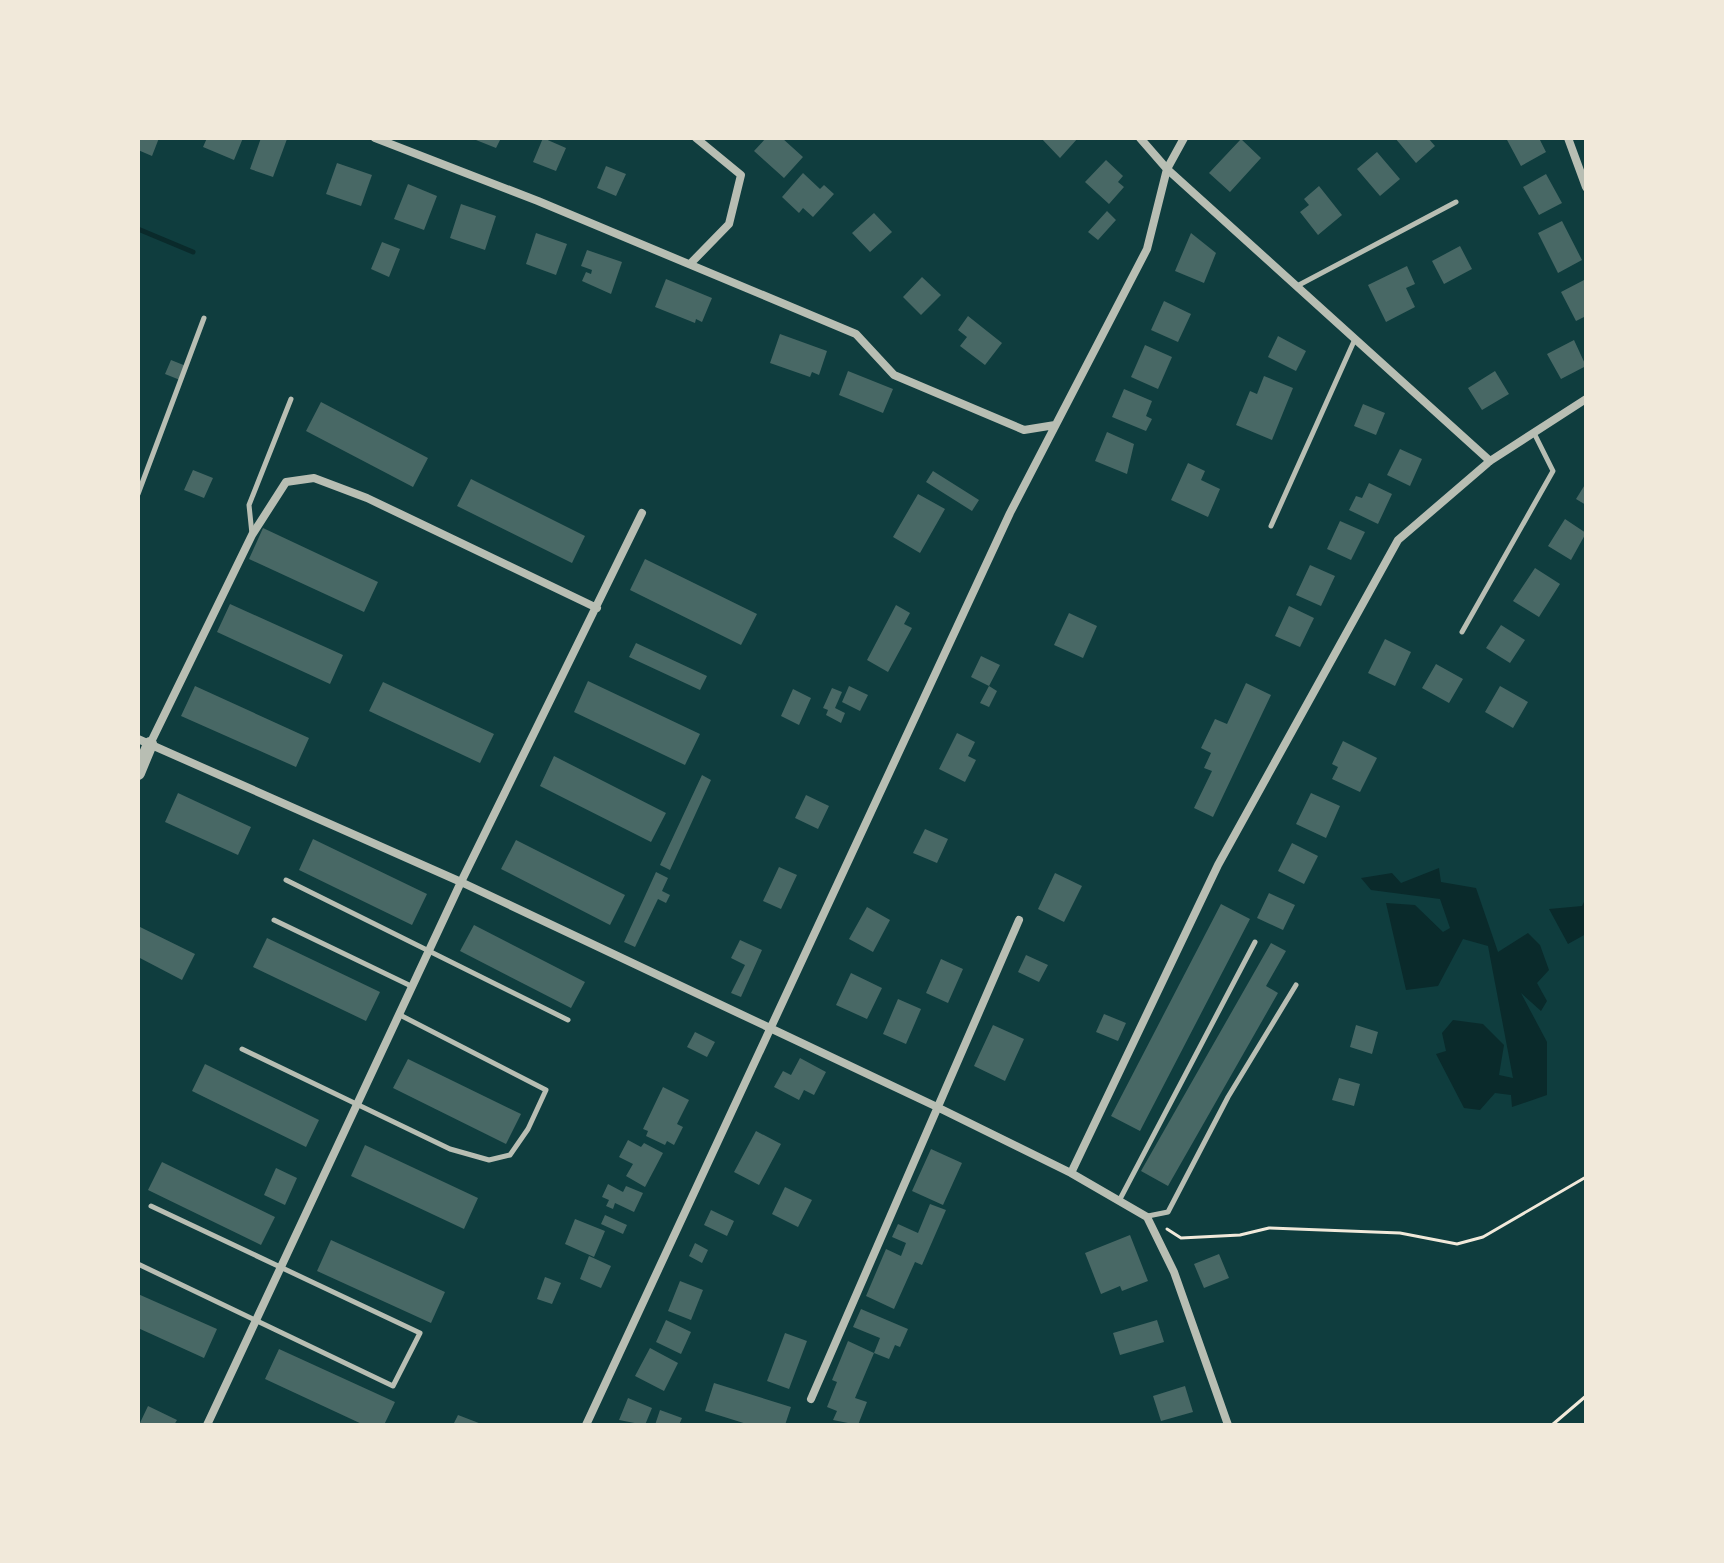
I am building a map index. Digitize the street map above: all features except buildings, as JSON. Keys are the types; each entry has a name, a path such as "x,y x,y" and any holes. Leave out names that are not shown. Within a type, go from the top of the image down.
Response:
{"street":[{"path":"375,138 856,334 894,375 1024,430 1055,425"},
{"path":"690,264 729,224 741,175 696,138"},
{"path":"1140,138 1167,169 1490,461"},
{"path":"586,1425 1010,513 1147,249 1167,169 1184,138"},
{"path":"1568,138 1586,187"},
{"path":"1071,1173 1218,865 1398,540 1490,461 1586,399"},
{"path":"138,773 144,742 252,535 286,482 314,478 367,498 597,608"},
{"path":"207,1425 461,882 642,513"},
{"path":"144,742 461,882 773,1027 1071,1173 1147,1217 1174,1272 1228,1425"},
{"path":"811,1399 935,1106 1019,920"}],"lane":[{"path":"1296,286 1456,202"},
{"path":"138,494 204,318"},
{"path":"1271,526 1355,339"},
{"path":"252,535 249,505 291,399"},
{"path":"1462,632 1553,471 1534,433"},
{"path":"286,880 568,1020"},
{"path":"274,920 412,987"},
{"path":"1119,1201 1255,942"},
{"path":"1147,1217 1168,1212 1228,1097 1296,985"},
{"path":"242,1049 450,1149 489,1160 510,1155 528,1129 546,1090 399,1015"},
{"path":"138,1264 393,1386 420,1333 151,1206"}],"path":[{"path":"1147,1217 1181,1238 1240,1235 1269,1228 1400,1233 1457,1244 1483,1237 1586,1177"},
{"path":"1552,1425 1586,1396"}],"water":[{"path":"1439,868 1441,882 1476,888 1498,952 1528,933 1540,945 1549,970 1537,983 1547,1001 1541,1011 1521,993 1547,1042 1547,1095 1512,1107 1511,1095 1495,1093 1480,1110 1464,1108 1436,1054 1446,1051 1442,1033 1453,1020 1483,1024 1504,1045 1499,1075 1513,1078 1488,946 1463,939 1438,986 1406,990 1386,903 1415,905 1443,932 1450,928 1440,899 1371,890 1361,878 1392,873 1401,883"},
{"path":"1586,898 1586,934 1568,944 1549,909 1582,906"}],"waterway":[{"path":"138,229 193,252"}]}
